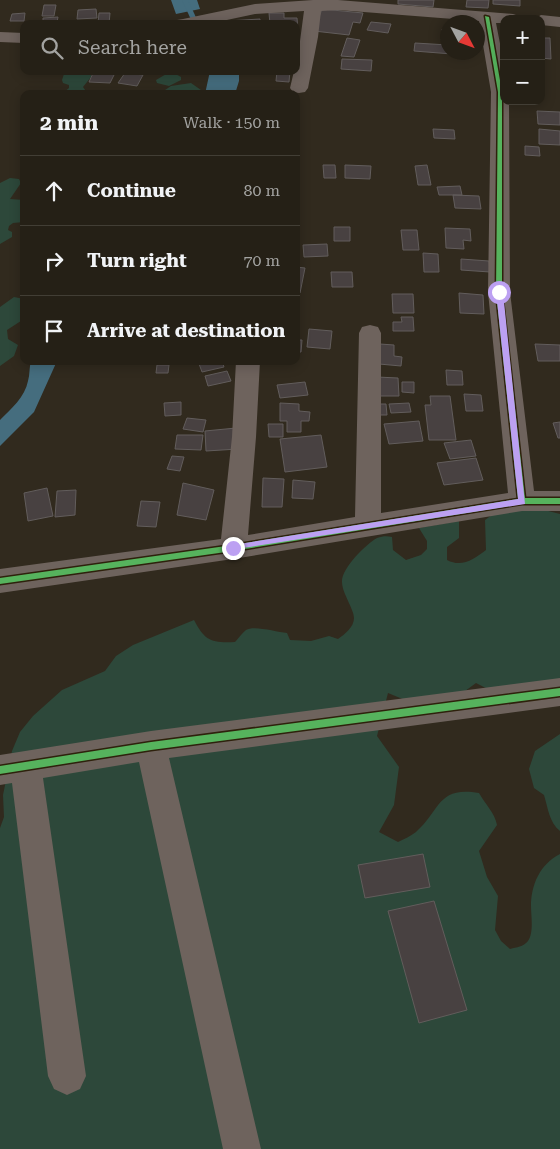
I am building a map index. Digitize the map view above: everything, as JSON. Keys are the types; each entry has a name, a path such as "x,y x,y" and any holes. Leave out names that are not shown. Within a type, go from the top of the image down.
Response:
{"street":[{"path":"299,88 310,37 313,5"},
{"path":"201,20 255,9 313,5 338,5 500,18"},
{"path":"487,17 500,92 499,292 522,502"},
{"path":"545,20 560,22"},
{"path":"0,37 20,38"},
{"path":"368,527 370,333"},
{"path":"233,548 244,437 248,365"},
{"path":"0,581 233,548 522,502 560,501"},
{"path":"67,1076 13,768 150,746 560,692"},
{"path":"150,746 242,1149"}],"green space":[{"path":"64,75 91,75 83,87 85,90 66,90 69,85 63,83"},
{"path":"165,75 178,75 181,77 181,80 169,86 157,83 156,80"},
{"path":"191,83 201,90 165,90 171,86"},
{"path":"10,178 19,179 20,181 20,184 10,199 20,200 20,222 13,223 9,226 8,230 12,232 12,237 0,244 0,183"},
{"path":"14,297 20,298 20,322 7,330 8,339 18,345 14,356 0,366 0,307"},
{"path":"517,503 560,514 560,703 511,701 476,683 457,697 422,707 388,693 377,736 399,767 394,805 379,832 398,842 416,832 447,796 465,792 479,793 492,813 497,825 479,851 487,877 498,896 495,930 501,941 510,949 522,946 528,941 532,929 531,898 535,883 547,863 560,854 560,1149 0,1149 0,828 4,817 3,795 12,751 20,732 33,716 62,690 105,671 116,656 133,645 194,620 205,636 220,642 235,642 246,630 254,628 287,633 290,640 311,641 329,636 338,639 346,633 354,621 342,582 343,577 355,557 372,541 381,537 392,537 393,550 406,560 421,555 427,549 427,541 419,528 459,521 459,538 447,547 447,560 463,563 486,550 485,520 499,510"},
{"path":"560,734 560,831 551,819 544,795 534,788 529,769 535,751"}],"water":[{"path":"171,0 197,0 200,9 176,14"},
{"path":"209,75 239,75 236,90 206,90"},
{"path":"31,365 55,365 34,412 0,446 0,420 24,392 29,378"}],"building":[{"path":"398,0 434,0 433,7 398,4"},
{"path":"467,0 489,0 488,8 466,7"},
{"path":"493,0 520,0 520,6 493,4"},
{"path":"44,5 56,5 54,16 42,16"},
{"path":"96,9 97,18 77,19 78,10"},
{"path":"322,9 363,13 360,23 353,22 349,35 314,31"},
{"path":"25,13 24,20 10,21 12,14"},
{"path":"99,13 110,13 109,20 98,20"},
{"path":"269,13 284,13 284,18 297,18 297,20 270,20"},
{"path":"58,17 57,20 43,20 43,18"},
{"path":"371,22 391,24 388,33 367,30"},
{"path":"347,38 360,40 354,57 341,56"},
{"path":"545,38 550,38 551,59 545,58"},
{"path":"415,43 440,45 440,53 414,51"},
{"path":"342,59 372,60 371,71 341,69"},
{"path":"92,75 114,75 110,83 89,82"},
{"path":"124,75 143,75 137,86 118,83"},
{"path":"277,75 290,75 289,82 276,81"},
{"path":"537,111 560,112 560,125 538,124"},
{"path":"433,129 454,130 455,139 434,138"},
{"path":"539,129 560,131 560,145 539,144"},
{"path":"525,146 539,147 540,156 525,155"},
{"path":"323,165 335,165 336,178 324,178"},
{"path":"345,165 371,166 370,179 345,178"},
{"path":"427,165 431,185 418,185 415,166"},
{"path":"460,186 462,195 439,195 437,187"},
{"path":"453,195 479,196 481,209 455,208"},
{"path":"334,227 350,227 350,241 334,241"},
{"path":"445,228 470,229 471,241 463,240 464,249 446,248"},
{"path":"401,230 417,230 419,250 403,250"},
{"path":"327,244 328,256 304,257 303,245"},
{"path":"423,253 438,254 439,272 424,272"},
{"path":"461,259 489,261 490,272 461,270"},
{"path":"300,267 305,268 300,293"},
{"path":"331,272 352,272 353,287 332,287"},
{"path":"459,293 483,295 484,314 460,313"},
{"path":"392,294 413,294 414,313 393,313"},
{"path":"401,317 413,317 414,331 393,331 393,322 402,322"},
{"path":"309,329 332,331 330,349 307,347"},
{"path":"300,340 302,340 301,352"},
{"path":"380,344 394,345 394,356 402,357 401,366 379,364"},
{"path":"535,344 560,345 560,361 538,361"},
{"path":"157,365 169,365 168,373 156,373"},
{"path":"199,365 223,365 224,367 202,372"},
{"path":"446,370 462,371 463,385 447,385"},
{"path":"227,371 231,381 208,386 205,376"},
{"path":"377,377 398,378 399,396 378,396"},
{"path":"305,382 308,395 280,398 277,385"},
{"path":"402,382 414,382 414,393 402,392"},
{"path":"464,394 481,395 483,411 466,411"},
{"path":"430,396 450,396 456,440 429,440 425,405 431,405"},
{"path":"181,402 181,415 165,416 164,403"},
{"path":"280,403 299,404 299,411 310,412 309,421 301,421 301,432 287,432 287,421 280,421"},
{"path":"409,403 411,412 391,413 389,404"},
{"path":"376,404 386,404 387,415 377,415"},
{"path":"187,418 206,420 203,432 183,429"},
{"path":"419,421 423,441 389,444 384,424"},
{"path":"560,422 560,438 558,438 553,423"},
{"path":"268,424 283,424 283,437 269,437"},
{"path":"236,428 238,449 206,451 205,431"},
{"path":"177,435 203,435 201,450 175,449"},
{"path":"321,435 327,467 285,472 280,439"},
{"path":"471,440 476,456 450,459 444,443"},
{"path":"172,456 184,457 180,471 167,469"},
{"path":"476,458 483,480 444,485 437,463"},
{"path":"263,478 284,479 282,507 262,507"},
{"path":"293,480 315,482 313,499 292,498"},
{"path":"183,483 214,490 206,520 177,515"},
{"path":"47,488 53,516 28,521 24,493"},
{"path":"76,490 75,515 55,517 57,491"},
{"path":"141,501 160,502 156,527 137,526"},
{"path":"423,854 430,887 365,898 358,865"},
{"path":"434,901 467,1010 419,1023 388,911"}],"waterway":[{"path":"185,0 194,20"}],"cycle path":[{"path":"487,17 500,92 499,292 522,501"},
{"path":"0,581 233,548 522,501 560,501"},
{"path":"0,770 151,746 560,692"}],"route":[{"path":"233,548 522,502 499,292"}]}
